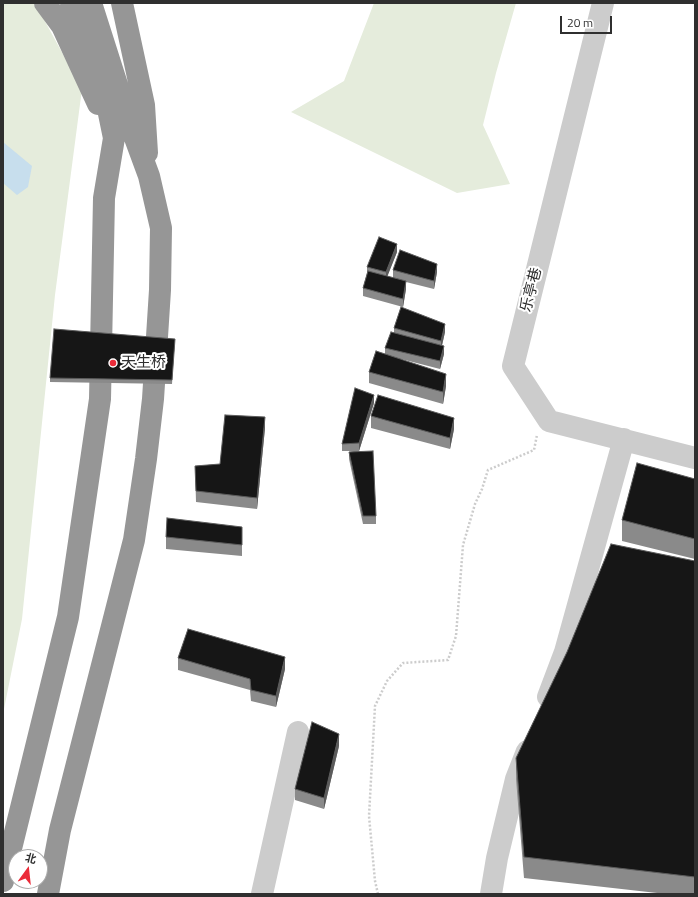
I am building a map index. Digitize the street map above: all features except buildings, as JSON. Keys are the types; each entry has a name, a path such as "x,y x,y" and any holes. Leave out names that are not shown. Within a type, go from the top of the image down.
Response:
{"highway":[{"path":"45,3 62,26 114,138"},
{"path":"3,881 68,617 100,399 104,198 114,138 99,65 71,3"},
{"path":"48,894 60,830 134,540 153,399 160,298 161,228 149,176 128,119 91,3"},
{"path":"122,3 144,105 149,176"}],"street":[{"name":"乐亭巷","path":"549,421 513,366 603,3"},
{"path":"549,421 695,458"},
{"path":"542,712 565,652 624,439"},
{"path":"262,894 298,732"},
{"path":"491,894 497,858 516,779 534,734"}],"path":[{"path":"378,894 375,881 369,816 375,706 387,681 403,663 448,660 456,636 463,545 475,504 488,470 534,450 537,434 549,421"}],"green space":[{"path":"3,3 33,3 41,14 82,89 55,295 22,619 3,714"},
{"path":"374,3 516,3 483,125 510,184 457,193 291,112 344,81"}],"water":[{"path":"3,142 32,166 28,187 17,195 3,183"}],"place":[{"name":"天生桥","path":"113,363"}]}
